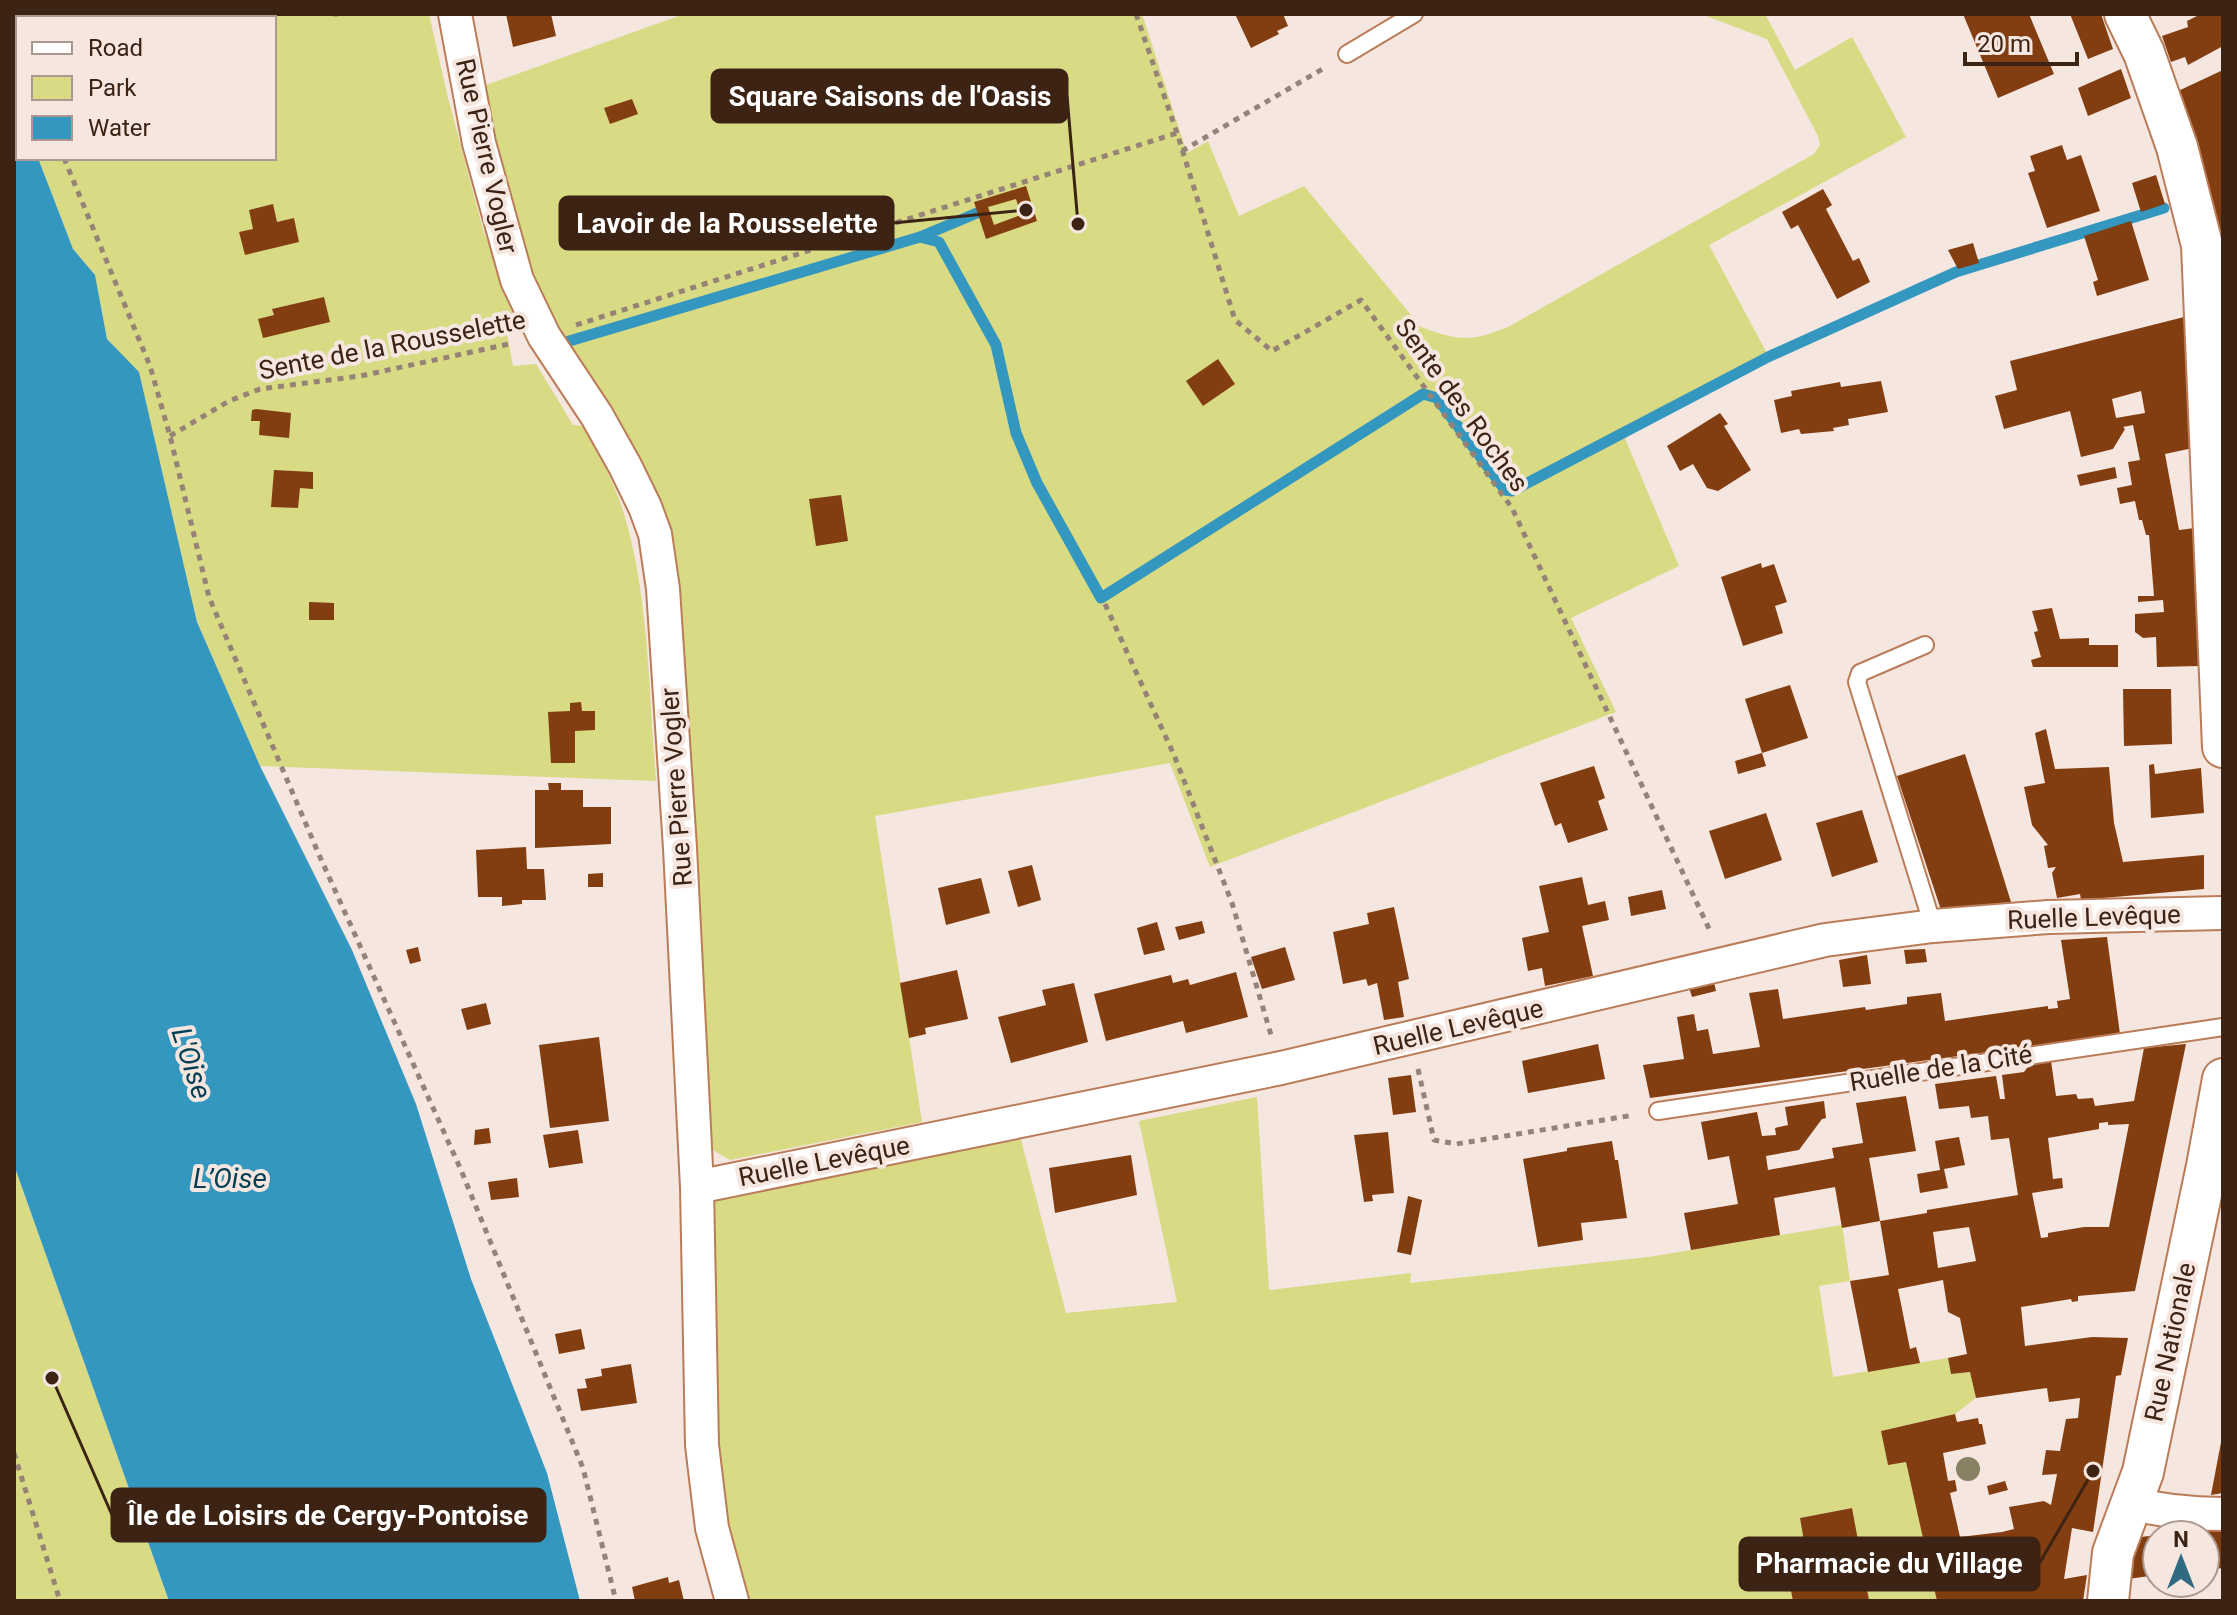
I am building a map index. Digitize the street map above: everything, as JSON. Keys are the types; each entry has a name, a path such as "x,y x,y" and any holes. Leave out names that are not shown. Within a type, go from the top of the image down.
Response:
{"street":[{"name":"Rue Pierre Vogler","path":"455,14 479,143 517,280 544,336 618,453 655,534 663,589 680,848 697,1187 699,1398 705,1484 712,1528 732,1601"},
{"path":"2125,14 2144,53 2177,147 2202,245 2223,747"},
{"name":"Ruelle Levêque","path":"697,1187 1281,1068 1825,940 1933,926 2123,913 2223,913"},
{"name":"Rue Nationale","path":"2108,1601 2113,1553 2143,1472 2220,1123 2223,1079"},
{"path":"2130,1503 2170,1512 2223,1514"}],"lane":[{"path":"1347,54 1414,14"},
{"path":"1925,645 1860,673 1857,682 1933,926"},
{"name":"Ruelle de la Cité","path":"1658,1111 2223,1027"}],"path":[{"name":"Sente des Roches","path":"1136,14 1235,320 1272,351 1361,300 1512,508 1724,963"},
{"path":"1182,151 1347,54"},
{"name":"Sente de la Rousselette","path":"170,436 229,401 260,389 360,376 544,336 1177,133"},
{"path":"65,160 150,366 209,597 320,857 461,1170 583,1468 616,1601"},
{"path":"1105,604 1174,755 1232,903 1281,1068"},
{"path":"1411,1039 1434,1140 1456,1144 1658,1111"},
{"path":"14,1453 60,1601"}],"green space":[{"path":"14,14 429,14 484,233 515,303 507,334 513,366 536,364 573,425 583,426 601,458 624,514 639,578 656,781 260,766 197,622 139,373 107,339 95,275 73,249 39,160 276,160 276,16 16,16 16,109"},
{"path":"684,14 1142,14 1187,153 1208,141 1239,216 1304,186 1421,327 1464,338 1508,327 1814,154 1820,145 1818,136 1767,39 1701,14 1765,14 1795,70 1852,37 1906,137 1709,245 1770,359 1624,436 1679,566 1571,618 1616,712 1210,867 1170,763 875,816 922,1122 730,1160 713,1150 673,558 586,381 536,289 515,233 478,88"},
{"path":"1257,1097 1269,1290 1411,1273 1410,1283 1649,1257 1842,1225 1850,1281 1819,1286 1833,1377 1948,1358 1951,1374 1970,1372 1976,1398 1955,1414 1881,1431 1888,1464 1906,1462 1937,1601 1866,1601 1869,1600 1851,1508 1800,1518 1806,1553 1794,1555 1797,1569 1788,1571 1793,1601 747,1601 719,1503 712,1200 1020,1136 1066,1313 1177,1302 1139,1121"},
{"path":"14,1165 165,1590 169,1601 14,1601"}],"water":[{"name":"L’Oise","path":"14,105 16,160 39,160 73,249 95,275 107,339 139,372 197,622 260,766 352,950 416,1104 471,1279 547,1473 580,1601 169,1601 14,1165"}],"building":[{"path":"506,14 551,14 556,36 513,47"},
{"path":"1235,14 1283,14 1288,26 1251,48"},
{"path":"1963,14 2029,14 2054,74 1998,98"},
{"path":"2070,14 2101,14 2113,49 2088,59"},
{"path":"2201,14 2223,14 2223,46 2188,65 2185,57 2171,62 2162,36 2188,27 2187,21"},
{"path":"2121,69 2131,98 2088,116 2078,88"},
{"path":"2223,70 2223,251 2176,92"},
{"path":"632,99 638,114 610,124 604,108"},
{"path":"2062,145 2067,160 2081,155 2100,211 2047,228 2028,173 2035,171 2030,156"},
{"path":"2156,175 2165,204 2141,212 2132,183"},
{"path":"1026,186 1037,221 986,239 974,202","holes":["1016,199 1021,215 994,225 988,207"]},
{"path":"1823,189 1832,205 1826,209 1853,261 1859,258 1870,282 1837,299 1798,225 1791,229 1782,212"},
{"path":"273,204 277,222 294,218 299,242 245,255 239,232 253,229 249,210"},
{"path":"2131,221 2149,280 2097,296 2093,282 2098,280 2084,236"},
{"path":"1973,243 1979,263 1958,269 1948,250"},
{"path":"324,297 330,322 263,338 258,319 274,315 272,309"},
{"path":"2184,317 2193,448 2165,454 2179,530 2195,528 2200,666 2157,667 2156,637 2143,638 2135,632 2135,614 2164,612 2163,600 2138,602 2138,596 2154,596 2149,535 2146,535 2142,520 2139,520 2135,501 2120,504 2117,488 2132,485 2128,462 2140,460 2133,425 2123,427 2125,429 2113,449 2081,457 2070,411 2004,429 1995,396 2017,390 2010,361","holes":["2141,391 2145,413 2116,418 2112,399"]},
{"path":"1218,359 1235,384 1203,406 1186,381"},
{"path":"1881,381 1888,412 1848,419 1849,425 1833,428 1834,431 1801,434 1799,429 1781,433 1774,400 1792,396 1791,391 1840,382 1841,387"},
{"path":"252,410 291,413 289,438 259,435 260,421 251,421"},
{"path":"1720,413 1728,424 1724,426 1751,470 1718,491 1707,488 1693,464 1680,471 1667,446"},
{"path":"2115,467 2117,478 2080,486 2077,475"},
{"path":"274,470 313,472 313,489 300,488 298,508 271,507"},
{"path":"841,495 848,541 816,546 809,499"},
{"path":"1761,563 1762,568 1774,564 1787,602 1775,606 1783,633 1743,646 1721,577"},
{"path":"309,602 334,603 334,620 309,620"},
{"path":"2052,608 2060,639 2089,638 2089,645 2118,645 2118,667 2033,667 2031,660 2041,657 2032,611"},
{"path":"1790,685 1808,738 1762,753 1745,699"},
{"path":"2123,689 2171,689 2172,744 2124,746"},
{"path":"581,702 582,711 595,711 595,730 575,731 575,763 551,763 548,712 570,711 570,703"},
{"path":"2046,729 2055,769 2109,767 2114,823 2123,862 2204,855 2204,889 2081,900 2080,894 2057,898 2052,873 2056,867 2048,868 2044,846 2048,845 2032,825 2024,787 2045,783 2035,733"},
{"path":"1762,753 1766,766 1738,774 1735,761"},
{"path":"1965,754 2011,902 1941,910 1897,776"},
{"path":"2154,764 2155,774 2201,768 2204,813 2151,818 2149,765"},
{"path":"1594,766 1605,798 1598,801 1608,830 1568,843 1561,823 1555,826 1540,783"},
{"path":"548,783 561,783 561,790 583,790 583,807 611,807 611,844 535,848 535,790 549,790"},
{"path":"1862,810 1878,862 1832,877 1816,823"},
{"path":"1766,813 1782,860 1725,879 1709,831"},
{"path":"526,847 527,869 544,869 546,900 522,900 522,904 502,906 502,897 478,897 476,850"},
{"path":"1032,865 1041,900 1018,907 1008,871"},
{"path":"603,873 603,887 588,887 588,874"},
{"path":"1582,877 1588,905 1605,901 1609,920 1582,926 1593,976 1545,986 1542,968 1528,971 1522,938 1549,932 1539,886"},
{"path":"981,878 990,913 946,925 938,888"},
{"path":"1662,890 1666,909 1631,916 1628,897"},
{"path":"1394,907 1409,979 1398,982 1404,1017 1384,1020 1377,983 1368,986 1366,979 1343,984 1333,932 1369,924 1367,913"},
{"path":"1202,921 1205,933 1179,940 1175,927"},
{"path":"1157,922 1165,950 1144,955 1137,928"},
{"path":"2107,937 2120,1034 1650,1098 1643,1065 1684,1059 1677,1017 1694,1014 1697,1031 1708,1029 1713,1054 1760,1047 1749,993 1778,989 1783,1019 1907,1004 1907,997 1941,993 1945,1021 2048,1006 2048,1009 2058,1008 2057,1001 2070,999 2061,940"},
{"path":"418,947 421,961 410,964 406,950"},
{"path":"1285,947 1295,980 1262,989 1251,957"},
{"path":"1925,949 1927,962 1906,964 1904,950"},
{"path":"1867,955 1871,984 1843,987 1839,960"},
{"path":"957,970 968,1019 925,1028 926,1034 909,1038 900,983"},
{"path":"1236,972 1248,1017 1186,1033 1183,1021 1106,1041 1094,994 1171,975 1173,983 1188,979 1190,985"},
{"path":"1713,978 1716,991 1692,997 1688,984"},
{"path":"1074,983 1088,1042 1011,1063 998,1017 1046,1005 1042,990"},
{"path":"486,1003 491,1024 467,1030 461,1009"},
{"path":"599,1037 609,1121 550,1128 539,1045"},
{"path":"1598,1044 1605,1079 1528,1093 1522,1061"},
{"path":"2186,1044 2135,1291 2078,1296 2078,1301 2072,1302 2071,1299 2021,1307 2025,1346 2092,1337 2128,1338 2121,1375 2116,1376 2093,1532 2072,1528 2064,1579 2087,1575 2083,1601 1937,1601 1906,1462 1888,1465 1881,1431 1955,1414 1957,1422 1978,1418 1986,1444 1943,1453 1948,1481 1955,1480 1957,1491 1950,1493 1960,1537 2002,1532 2014,1529 2009,1507 2044,1501 2051,1505 2057,1474 2042,1475 2046,1450 2060,1451 2066,1419 2078,1418 2080,1398 2049,1402 2047,1388 1976,1398 1970,1372 1951,1374 1948,1358 1967,1354 1960,1318 1948,1312 1943,1280 1898,1289 1910,1349 1916,1347 1920,1363 1868,1372 1850,1281 1889,1275 1880,1221 2018,1195 2009,1138 1991,1140 1988,1116 1971,1118 1969,1106 1939,1109 1935,1084 1996,1076 2000,1099 2005,1099 2002,1075 2024,1072 2030,1064 2051,1061 2056,1096 2076,1094 2078,1099 2093,1098 2095,1106 2134,1101 2144,1048","holes":["2108,1122 2108,1125 2129,1124 2109,1227 2084,1227 2048,1233 2048,1237 2041,1238 2032,1193 2063,1188 2062,1178 2053,1179 2048,1138 2099,1129 2099,1123","1969,1227 1976,1261 1938,1268 1933,1232"]},
{"path":"1411,1075 1416,1112 1393,1115 1388,1078"},
{"path":"1906,1096 1916,1151 1869,1158 1880,1221 1842,1228 1835,1187 1774,1198 1780,1235 1691,1250 1684,1213 1738,1204 1729,1156 1708,1160 1701,1122 1757,1112 1762,1136 1776,1135 1775,1128 1788,1125 1785,1107 1824,1101 1826,1118 1822,1119 1799,1150 1766,1156 1768,1170 1834,1158 1832,1148 1863,1143 1856,1103"},
{"path":"489,1128 491,1143 474,1145 475,1130"},
{"path":"578,1130 583,1163 549,1168 543,1135"},
{"path":"1388,1132 1394,1193 1372,1195 1373,1201 1364,1202 1354,1135"},
{"path":"1959,1137 1965,1165 1944,1169 1948,1188 1920,1193 1917,1174 1940,1170 1935,1141"},
{"path":"1612,1141 1627,1218 1581,1223 1583,1240 1538,1247 1523,1159"},
{"path":"1131,1155 1137,1195 1055,1213 1049,1168"},
{"path":"517,1178 519,1197 491,1200 488,1182"},
{"path":"1408,1196 1422,1200 1411,1255 1397,1252"},
{"path":"581,1329 585,1349 559,1354 555,1334"},
{"path":"631,1364 637,1403 581,1411 577,1389 587,1388 585,1379 602,1376 601,1369"},
{"path":"2222,1437 2223,1493 2211,1495"},
{"path":"2005,1481 2008,1490 1989,1495 1987,1486"},
{"path":"1852,1508 1869,1600 1793,1601 1787,1570 1797,1569 1794,1555 1806,1553 1800,1518"},
{"path":"2221,1527 2223,1527 2221,1568"},
{"path":"2141,1537 2141,1577 2128,1579 2133,1538"},
{"path":"668,1577 669,1583 679,1580 684,1601 635,1601 632,1587"}],"waterway":[{"path":"566,342 920,237 939,242 996,345 1016,433 1037,483 1101,598 1423,394 1437,398 1505,490 1512,491 1768,357 1956,272 2164,208"},
{"path":"920,237 977,213"}],"place":[{"name":"Lavoir de la Rousselette","path":"1026,210"},
{"name":"Square Saisons de l'Oasis","path":"1078,224"},
{"name":"Île de Loisirs de Cergy-Pontoise","path":"52,1378"},
{"name":"Pharmacie du Village","path":"2093,1471"}],"water label":[{"name":"L'Oise","path":"192,1063"}]}
